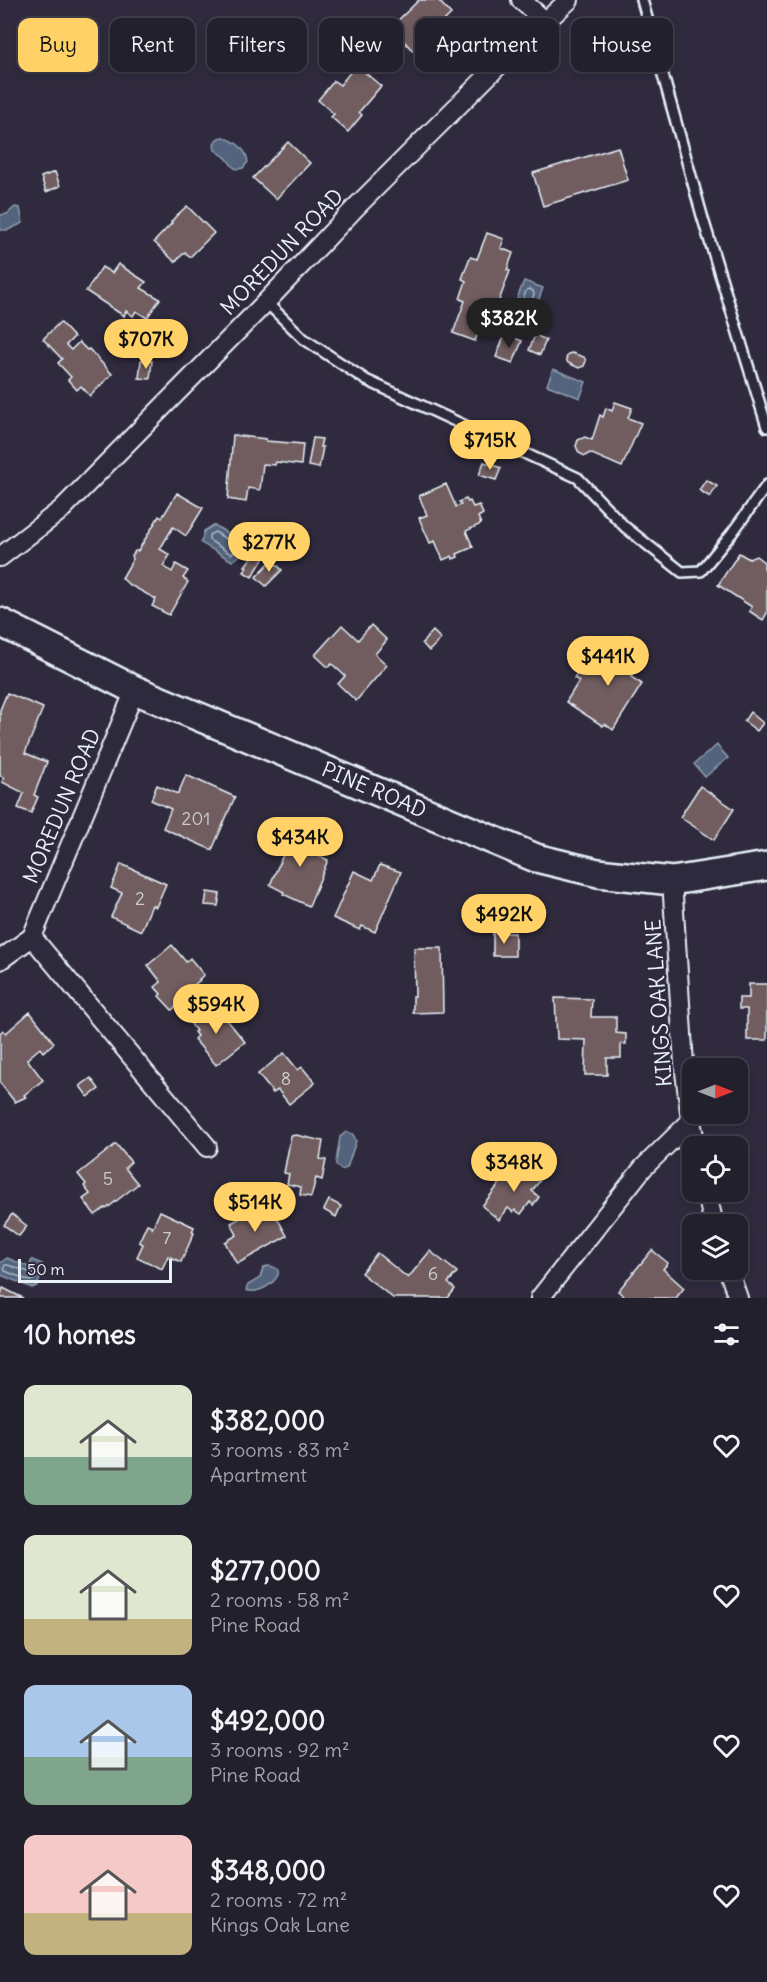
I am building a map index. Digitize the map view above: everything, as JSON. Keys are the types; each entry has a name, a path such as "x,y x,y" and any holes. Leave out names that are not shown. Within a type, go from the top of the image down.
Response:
{"street":[{"path":"521,0 542,18"},
{"name":"MOREDUN ROAD","path":"548,18 569,0"},
{"name":"MOREDUN ROAD","path":"0,557 61,510 356,207 493,72"},
{"name":"PINE ROAD","path":"0,622 135,690 536,858 598,873 672,881 767,867"},
{"name":"MOREDUN ROAD","path":"32,937 135,690"},
{"name":"KINGS OAK LANE","path":"672,881 684,1058"},
{"path":"0,960 32,937 207,1147"},
{"path":"540,1298 643,1168 688,1124"},
{"path":"732,1280 738,1298"}],"lane":[{"path":"642,0 703,219 767,428"},
{"path":"266,302 304,339 366,380 578,478 625,526 682,572 701,571 767,485"}],"water":[{"path":"223,137 236,143 245,153 248,162 243,168 235,168 215,150 215,141"},
{"path":"15,207 20,208 23,223 8,230 0,230 0,215 7,214"},
{"path":"524,281 543,288 529,326 509,319"},
{"path":"553,369 586,382 580,398 547,385"},
{"path":"214,525 245,544 241,554 232,561 201,543 204,531"},
{"path":"717,745 728,758 705,777 694,764"},
{"path":"346,1132 353,1134 356,1141 347,1168 341,1170 336,1162 340,1137"},
{"path":"7,1258 29,1267 32,1260 42,1264 37,1286 32,1288 1,1275 0,1263"},
{"path":"267,1266 278,1271 273,1281 260,1290 246,1290 248,1285 260,1278 263,1268"}],"building":[{"path":"419,0 438,0 451,14 447,18 415,18 415,49 413,51 403,40 403,18 400,18"},
{"path":"350,72 364,72 381,86 359,112 362,115 348,132 331,117 334,114 318,100 334,81 340,85"},
{"path":"288,142 310,163 276,199 253,178"},
{"path":"618,147 628,180 543,206 533,173"},
{"path":"55,172 60,186 46,192 41,177"},
{"path":"187,206 214,233 190,257 185,252 175,262 154,242"},
{"path":"487,233 504,239 501,248 513,253 507,270 510,271 490,325 482,322 475,341 453,333 465,301 460,299 466,281 462,279 470,257 477,259"},
{"path":"118,264 146,282 141,288 160,299 147,318 136,311 133,316 126,311 124,316 86,291 102,267 112,273"},
{"path":"60,322 74,337 66,345 71,350 79,342 87,350 89,349 112,374 90,396 81,386 77,390 68,380 71,377 58,363 62,359 43,339"},
{"path":"505,334 522,341 513,363 496,357"},
{"path":"535,335 546,340 540,355 529,350"},
{"path":"568,354 584,357 586,361 584,366 579,368 568,363 566,359"},
{"path":"141,360 152,361 150,379 139,378"},
{"path":"615,402 632,408 628,418 641,423 622,467 590,453 585,456 579,453 576,446 578,440 585,437 592,440 600,415 603,417 606,408 612,411"},
{"path":"233,435 303,444 301,465 276,462 275,465 263,464 260,490 248,488 246,502 228,499"},
{"path":"313,438 322,439 320,447 323,447 319,468 308,466"},
{"path":"484,462 501,468 496,480 479,475"},
{"path":"706,480 717,486 710,497 699,490"},
{"path":"446,484 456,507 461,505 459,502 466,499 473,507 479,505 483,514 478,517 481,524 466,531 473,547 457,554 458,557 453,559 452,556 443,560 435,541 430,543 419,518 427,515 419,496"},
{"path":"177,493 203,508 186,536 173,527 160,549 170,555 163,566 172,572 176,564 188,571 183,578 188,582 169,615 152,606 156,599 128,584 122,578 135,551 138,551 159,516 162,518"},
{"path":"259,548 267,553 252,577 244,572 247,567 245,566"},
{"path":"739,553 749,559 756,556 764,562 764,569 767,571 767,613 763,620 749,611 752,607 718,585"},
{"path":"272,560 282,570 266,586 256,577"},
{"path":"342,625 358,640 371,625 387,640 375,654 387,665 356,701 338,684 345,676 332,664 328,667 315,655"},
{"path":"433,631 441,639 429,651 422,643"},
{"path":"623,641 645,655 631,677 642,684 613,730 566,702 579,681 574,678 582,665 593,672 602,659 608,663"},
{"path":"7,693 43,708 25,753 47,762 34,795 38,797 31,813 18,808 24,793 2,782 4,777 0,776 0,710"},
{"path":"750,712 763,723 757,731 744,721"},
{"path":"186,775 235,797 212,850 163,828 171,809 151,800 157,785 178,794"},
{"path":"700,786 734,809 714,840 680,817"},
{"path":"296,825 316,837 310,852 328,860 309,906 270,885"},
{"path":"121,864 166,884 156,907 152,905 141,931 111,917 122,893 111,888"},
{"path":"380,865 401,872 375,932 362,926 360,930 333,918 354,871 373,880"},
{"path":"207,892 220,894 218,906 205,905"},
{"path":"493,933 515,933 515,956 493,956"},
{"path":"172,945 186,962 190,958 204,975 176,1000 179,1004 172,1010 159,996 161,994 155,987 161,982 148,965"},
{"path":"414,948 442,948 443,1012 413,1013"},
{"path":"749,984 767,984 767,1040 747,1040 747,1009 739,1009 739,998 749,998"},
{"path":"555,998 592,999 591,1017 616,1017 616,1033 626,1034 626,1044 621,1044 621,1058 607,1058 607,1075 585,1075 586,1040 557,1039"},
{"path":"215,1005 245,1042 216,1065 194,1039 197,1036 194,1032 196,1031 191,1024"},
{"path":"30,1012 54,1043 43,1052 40,1048 27,1059 43,1080 24,1095 26,1097 15,1102 0,1083 0,1033 3,1030 6,1033"},
{"path":"284,1053 298,1070 302,1067 315,1083 289,1104 278,1090 273,1093 258,1074"},
{"path":"91,1078 99,1089 88,1097 80,1086"},
{"path":"291,1136 323,1141 320,1159 326,1160 322,1180 316,1178 311,1197 300,1195 301,1187 287,1184 289,1174 284,1173"},
{"path":"116,1144 131,1162 125,1168 138,1184 95,1215 83,1199 90,1194 78,1174"},
{"path":"521,1163 541,1179 532,1191 539,1197 533,1205 530,1202 521,1214 508,1208 499,1220 482,1206 505,1177 508,1179"},
{"path":"329,1200 341,1206 336,1217 324,1210"},
{"path":"269,1203 287,1236 237,1264 225,1242 237,1235 231,1223"},
{"path":"160,1211 194,1227 192,1232 194,1233 181,1262 168,1256 162,1269 137,1257 143,1244 139,1242 147,1224 152,1226 152,1229"},
{"path":"12,1214 27,1226 19,1236 4,1225"},
{"path":"652,1250 668,1263 663,1269 684,1288 676,1298 626,1298 618,1291"},
{"path":"430,1251 457,1272 448,1283 455,1289 448,1298 393,1298 361,1273 377,1253 408,1278"},
{"path":"3,1288 23,1298 0,1298"}]}
